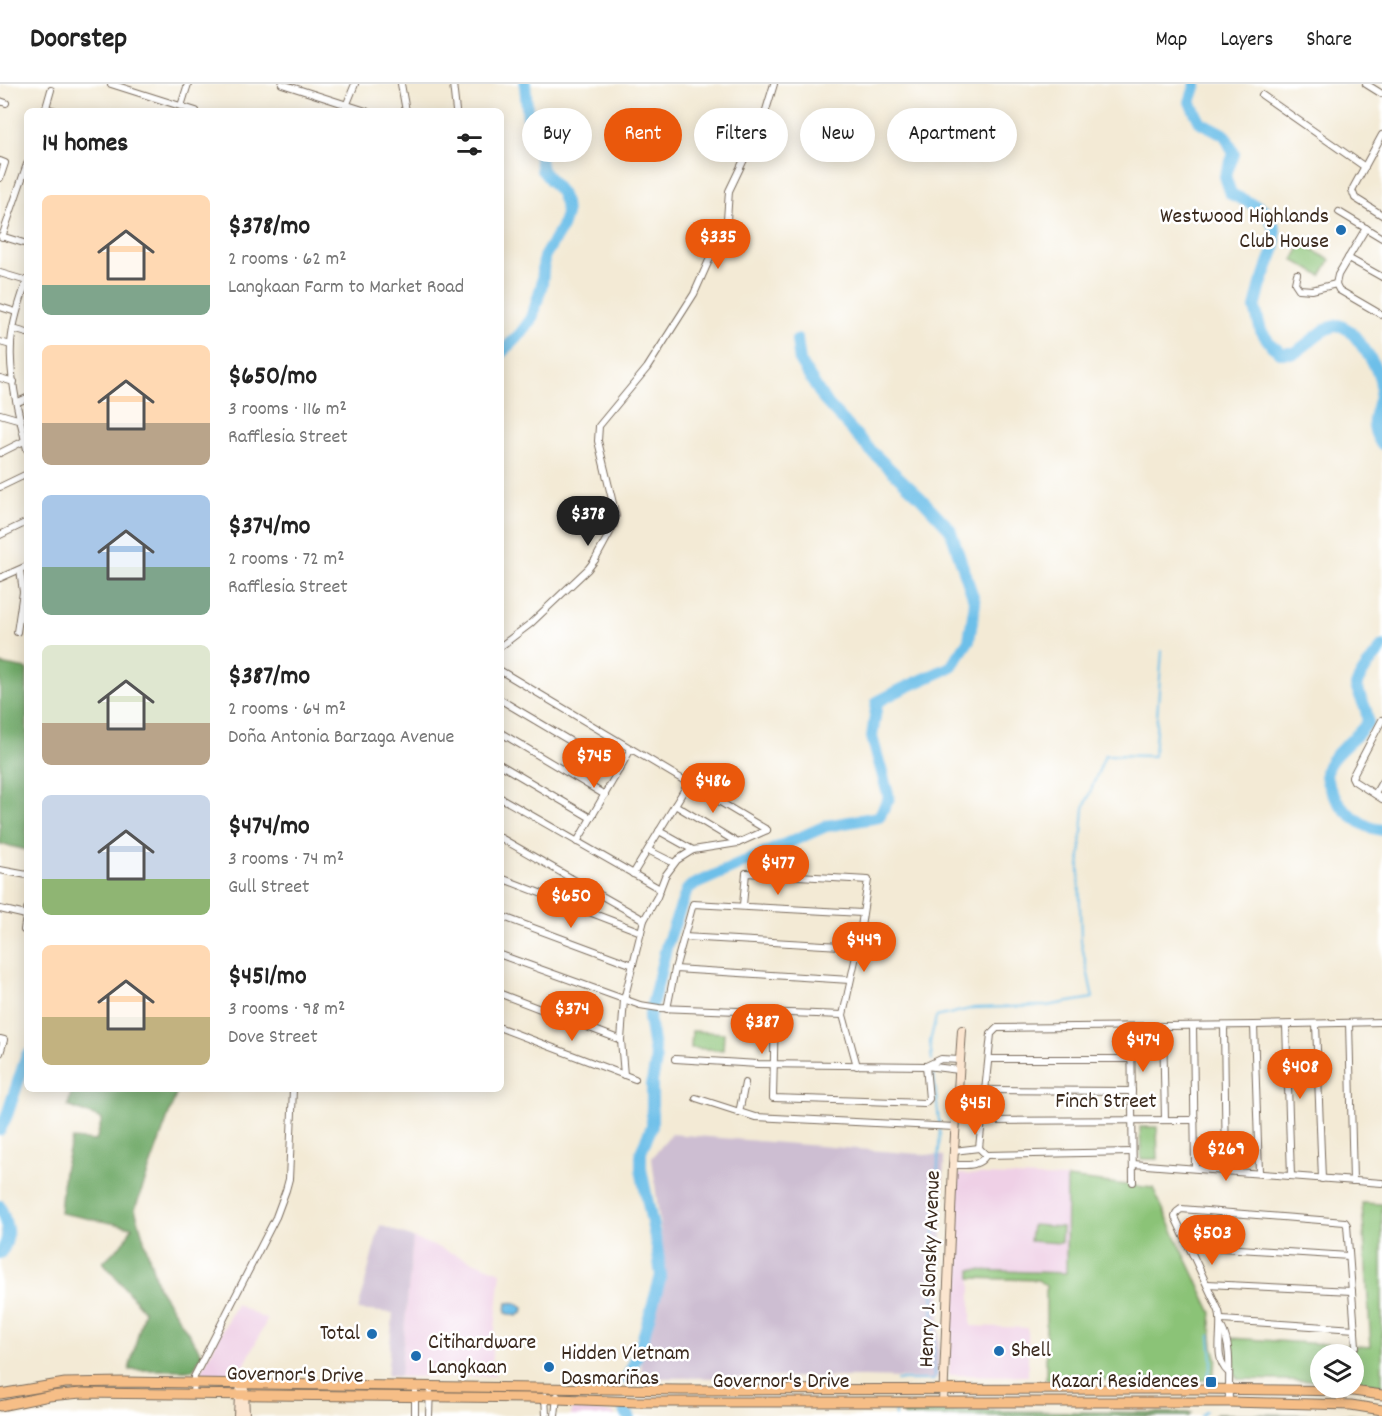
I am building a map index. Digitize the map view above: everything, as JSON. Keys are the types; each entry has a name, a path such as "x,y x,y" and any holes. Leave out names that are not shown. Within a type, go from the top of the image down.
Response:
{"main road":[{"name":"Governor's Drive","path":"0,1394 51,1385 80,1383 193,1383 682,1390 1353,1391 1382,1395"},
{"name":"Governor's Drive","path":"0,1406 67,1394 545,1398 614,1402 1229,1402 1351,1405 1382,1410"}],"street":[{"path":"111,84 187,108"},
{"path":"181,106 188,84"},
{"path":"282,84 296,86 345,108 355,84"},
{"path":"401,84 405,108"},
{"path":"453,84 456,108"},
{"path":"504,644 530,624 588,570 614,525 616,509 598,441 599,426 654,358 702,276 727,220 729,191 763,120 774,84"},
{"path":"1366,84 1382,94"},
{"path":"46,108 51,90"},
{"path":"1262,95 1365,167"},
{"path":"1382,135 1352,190 1354,198 1382,215"},
{"path":"0,178 2,162"},
{"path":"24,172 1,236 24,243"},
{"path":"1339,212 1382,238"},
{"path":"1366,228 1336,279 1336,284 1339,290 1382,315"},
{"path":"1348,258 1382,277"},
{"path":"0,273 24,280"},
{"path":"1297,273 1295,284 1299,289 1312,290 1336,284"},
{"path":"24,289 16,312 11,345 14,382 24,432"},
{"path":"0,307 16,312"},
{"path":"13,329 24,332"},
{"path":"0,342 11,345"},
{"path":"0,378 14,382"},
{"path":"18,402 24,399"},
{"path":"0,414 21,420"},
{"path":"0,453 24,441"},
{"path":"0,487 24,475"},
{"path":"0,535 24,523"},
{"path":"0,578 24,568"},
{"path":"17,632 22,592 20,570"},
{"path":"504,673 767,830 738,843 693,850 674,863 665,876 641,932 624,1000 621,1040 624,1075"},
{"path":"504,702 619,770"},
{"path":"1382,720 1352,777 1354,781 1382,799"},
{"path":"504,735 605,795"},
{"path":"577,842 631,749"},
{"path":"504,767 591,818"},
{"path":"633,874 688,782"},
{"path":"1375,794 1382,782"},
{"path":"504,800 660,889"},
{"path":"675,805 738,843"},
{"path":"659,831 693,850"},
{"path":"504,840 645,920"},
{"path":"648,850 674,863"},
{"path":"0,870 24,875"},
{"path":"743,905 746,873 868,880 858,947 843,1015 857,1066"},
{"path":"504,879 641,932"},
{"path":"667,1009 675,969 693,904 862,913"},
{"path":"0,909 24,912"},
{"path":"504,917 633,965"},
{"path":"684,937 858,947"},
{"path":"504,956 640,1005 667,1009 843,1015"},
{"path":"675,969 850,980"},
{"path":"504,995 621,1040"},
{"path":"775,1012 773,1098 925,1103 929,1099 926,1066"},
{"path":"979,1148 989,1059 994,1030 997,1028 1382,1022"},
{"path":"1349,1023 1353,1181"},
{"path":"1286,1024 1291,1176"},
{"path":"1316,1024 1322,1179"},
{"path":"1254,1025 1259,1173"},
{"path":"1163,1026 1165,1120"},
{"path":"1193,1026 1195,1168"},
{"path":"1224,1026 1226,1170"},
{"path":"1131,1027 1133,1182"},
{"path":"504,1029 635,1079"},
{"name":"Henry J. Slonsky Avenue","path":"943,1402 953,1165 962,1030"},
{"path":"0,1039 4,1040 0,1053"},
{"path":"675,1059 758,1064 926,1066 942,1069 960,1065"},
{"path":"989,1059 1131,1059"},
{"path":"739,1113 745,1083"},
{"path":"986,1090 1132,1091"},
{"path":"193,1395 194,1377 276,1217 286,1190 293,1092"},
{"path":"696,1098 755,1117 955,1127"},
{"name":"Finch Street","path":"982,1121 1195,1120"},
{"path":"954,1151 979,1148"},
{"path":"979,1148 986,1155 1132,1152"},
{"path":"953,1165 982,1162 986,1155"},
{"path":"1133,1164 1382,1183"},
{"path":"1229,1402 1226,1336 1207,1284 1175,1217 1181,1209 1345,1222 1356,1344"},
{"path":"1190,1246 1349,1256"},
{"path":"1207,1284 1352,1291"},
{"path":"1222,1320 1355,1329"},
{"path":"238,1416 243,1384"},
{"path":"415,1386 415,1416 429,1416 430,1386"},
{"path":"545,1388 546,1416"},
{"path":"555,1416 557,1388"},
{"path":"242,1395 245,1416"}],"shaded area":[{"path":"671,1134 944,1156 938,1379 642,1378 641,1363 666,1277 652,1158"},
{"path":"957,1174 1067,1178 1066,1273 971,1270 971,1326 1028,1328 1028,1376 949,1375"},
{"path":"380,1225 413,1238 400,1377 387,1376 393,1313 358,1310"},
{"path":"413,1238 501,1272 491,1367 496,1376 400,1377"},
{"path":"236,1304 267,1320 241,1375 200,1374"},
{"path":"571,1408 614,1413 615,1416 571,1416"}],"green space":[{"path":"1302,244 1330,260 1321,276 1293,260"},
{"path":"0,664 24,668 24,849 0,844"},
{"path":"692,1031 724,1033 723,1050 691,1048"},
{"path":"71,1092 177,1092 135,1209 158,1287 202,1354 193,1370 129,1370 144,1311 103,1262 125,1241 132,1227 60,1213 64,1170 72,1139 96,1141 102,1119 68,1106"},
{"path":"1140,1127 1157,1127 1158,1159 1141,1159"},
{"path":"1067,1178 1153,1188 1212,1313 1213,1346 1217,1360 1211,1380 1046,1380 1046,1286 1038,1280 971,1278 971,1270 1066,1273"},
{"path":"1362,1203 1382,1204 1382,1385 1364,1383 1364,1347 1371,1347"},
{"path":"1032,1225 1062,1227 1061,1243 1030,1241"},
{"path":"1231,1338 1324,1344 1310,1344 1310,1381 1238,1379 1234,1374"},
{"path":"903,1410 1192,1413 1189,1416 904,1416"},
{"path":"1216,1414 1350,1415 1358,1416 1214,1416"}],"water":[{"path":"507,1303 519,1305 523,1308 522,1313 517,1316 506,1313"}],"waterway":[{"path":"504,350 532,318 542,284 544,257 562,227 566,214 561,193 542,170 536,139 528,119 525,84"},
{"path":"1196,84 1190,102 1200,122 1225,135 1234,154 1225,176 1231,194 1265,210 1275,228 1275,248 1261,284 1255,308 1261,331 1272,346 1282,353 1295,353 1326,329 1339,325 1351,332 1370,358 1380,380 1374,428 1382,444"},
{"path":"627,1379 640,1348 661,1276 641,1169 641,1152 652,1126 652,1082 656,1061 649,1018 667,944 687,890 691,886 826,826 879,817 889,798 872,737 877,702 951,667 969,640 975,603 950,529 871,451 825,401 800,362 797,340"},
{"path":"1382,647 1364,670 1356,686 1366,710 1368,722 1333,759 1326,771 1329,786 1344,809 1362,823 1382,830"},
{"path":"932,1060 930,1042 936,1017 974,1008 1046,1006 1093,998 1081,941 1079,869 1084,808 1105,755 1154,756 1162,651"},
{"path":"0,1130 24,1064"},
{"path":"897,1380 934,1380 933,1249 940,1130 933,1069"},
{"path":"0,1206 7,1236 0,1253"},
{"path":"1207,1379 1212,1361 1210,1335"},
{"path":"895,1410 896,1416"},
{"path":"625,1411 629,1416"},
{"path":"1201,1416 1206,1411"}],"place":[{"name":"Westwood Highlands Club House","path":"1341,230"},
{"name":"Total","path":"372,1334"},
{"name":"Shell","path":"999,1351"},
{"name":"Citihardware Langkaan","path":"416,1356"},
{"name":"Hidden Vietnam Dasmariñas","path":"549,1367"},
{"name":"Kazari Residences","path":"1211,1382"}]}
